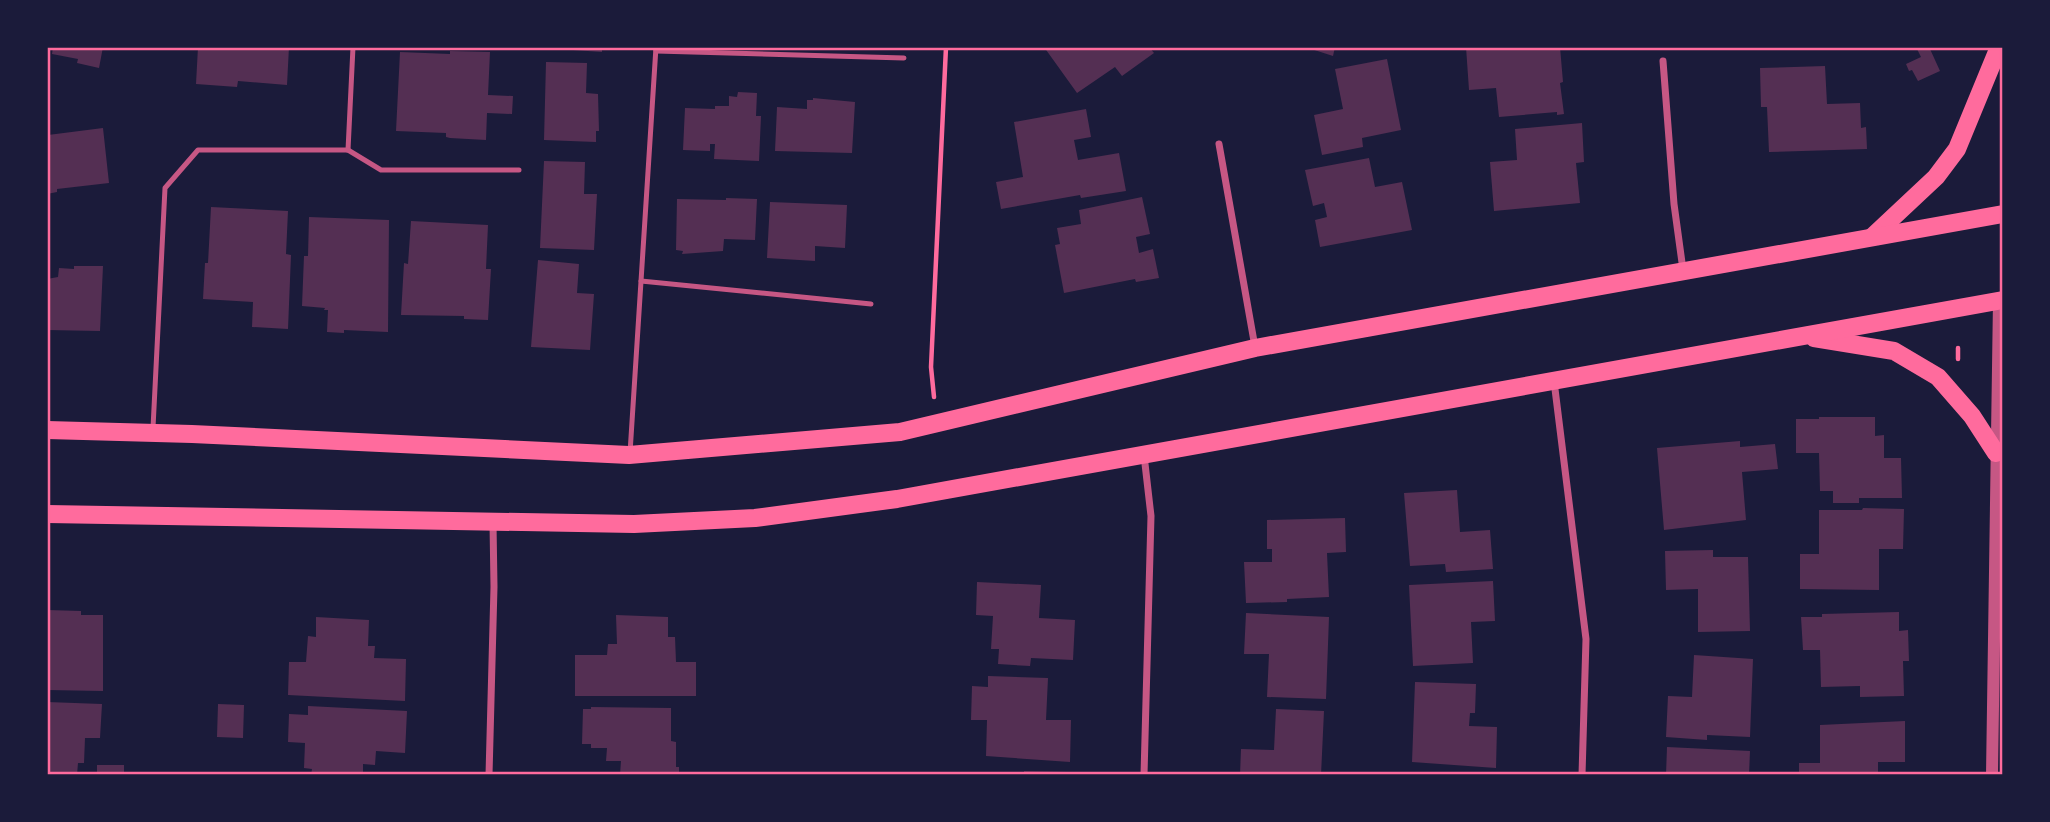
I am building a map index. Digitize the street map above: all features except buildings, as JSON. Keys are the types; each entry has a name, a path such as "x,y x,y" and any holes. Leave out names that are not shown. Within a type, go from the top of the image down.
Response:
{"main road":[{"path":"1872,237 1936,177 1956,149 1999,47"},
{"path":"47,430 629,455 900,432 1255,348 2003,214"},
{"path":"47,514 634,524 755,518 897,499 2001,300"},
{"path":"1800,336 1894,351 1938,377 1972,416 1996,453"}],"street":[{"path":"1663,61 1674,204 1683,272"},
{"path":"1219,144 1255,348"},
{"path":"1992,775 1996,453 2001,300"},
{"path":"1553,380 1586,639 1582,775"},
{"path":"1144,455 1151,516 1144,775"},
{"path":"489,775 493,522"}],"lane":[{"path":"348,150 353,47"},
{"path":"629,455 656,49 904,58"},
{"path":"153,433 165,188 198,150 348,150 381,170 519,170"},
{"path":"641,281 871,304"}],"path":[{"path":"936,422 932,366 946,47"},
{"path":"1958,348 1958,360 1965,358"}]}
